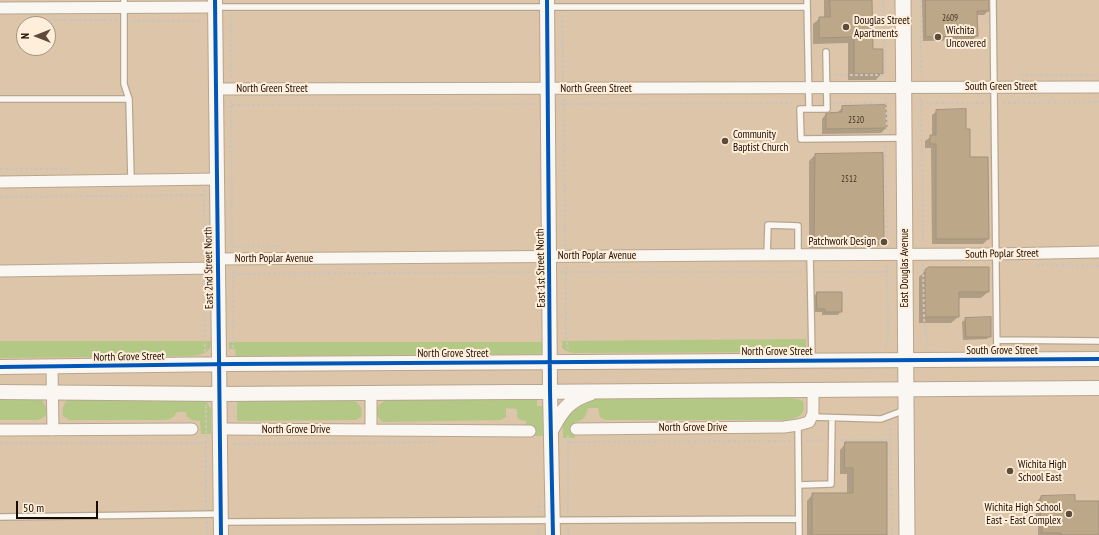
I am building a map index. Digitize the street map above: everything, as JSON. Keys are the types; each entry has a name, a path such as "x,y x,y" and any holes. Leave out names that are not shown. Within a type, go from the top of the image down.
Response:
{"main road":[{"name":"East Douglas Avenue","path":"903,0 908,535"}],"street":[{"path":"0,8 215,3"},
{"name":"East 2nd Street North","path":"215,3 221,523"},
{"name":"East 1st Street North","path":"547,3 550,391 553,535"},
{"name":"North Green Street","path":"216,90 808,87 904,88"},
{"name":"South Green Street","path":"904,88 1099,87"},
{"path":"0,182 217,179"},
{"name":"South Poplar Street","path":"905,254 1099,252"},
{"name":"North Poplar Avenue","path":"0,271 218,263 233,259 905,254"},
{"name":"South Grove Street","path":"906,361 1099,359"},
{"name":"North Grove Street","path":"0,368 219,364 906,361"},
{"path":"52,367 53,430"},
{"path":"0,392 52,391 220,394 1099,388"},
{"path":"810,420 813,414 813,389"},
{"path":"552,430 561,412 574,400 599,391"},
{"path":"371,393 371,430"},
{"name":"North Grove Drive","path":"572,431 784,427 798,425 810,420"},
{"path":"0,430 192,429"},
{"name":"North Grove Drive","path":"220,429 530,431"}],"lane":[{"path":"807,0 809,109"},
{"path":"993,0 997,360"},
{"path":"215,3 231,7 547,3 562,7 807,7"},
{"path":"124,4 124,84 130,99 131,180"},
{"path":"826,52 827,108 800,109 801,140 904,138"},
{"path":"0,99 130,99"},
{"path":"767,255 768,225 798,226 798,255"},
{"path":"810,255 812,361"},
{"path":"997,340 1099,341"},
{"path":"810,420 832,418 881,419 906,410"},
{"path":"799,485 831,484 832,418"},
{"path":"798,425 799,535"},
{"path":"0,517 206,514 221,523 799,519"}],"path":[{"path":"884,0 886,81"},
{"path":"921,0 922,82"},
{"path":"231,7 233,353"},
{"path":"562,7 563,81"},
{"path":"56,20 202,21"},
{"path":"564,98 566,336 568,349"},
{"path":"885,347 888,337 886,98"},
{"path":"922,99 924,319 928,346"},
{"path":"922,103 1099,102"},
{"path":"0,196 204,195"},
{"path":"206,404 207,535"},
{"path":"888,416 891,440 892,535"},
{"path":"568,535 568,442 572,431"},
{"path":"568,442 891,440"},
{"path":"233,444 444,442"},
{"path":"0,443 206,443"}],"green space":[{"path":"806,339 806,350 802,352 573,353 562,348 562,341"},
{"path":"0,341 213,341 210,348 206,352 192,356 0,358"},
{"path":"229,342 546,342 545,350 540,354 236,356 235,349 229,349"},
{"path":"0,397 39,398 45,404 47,414 42,419 37,420 0,420"},
{"path":"537,398 537,406 544,406 544,436 527,436 526,421 520,420 517,417 517,409 506,408 506,417 501,420 383,422 377,412 377,409 381,403 388,399"},
{"path":"791,398 803,401 804,410 798,417 786,420 605,420 600,417 598,408 588,408 584,418 581,421 575,422 575,438 563,438 563,420 576,405 594,399"},
{"path":"68,399 206,401 211,409 211,434 201,434 200,421 192,420 187,417 186,412 177,412 172,418 164,420 69,420 63,416 64,405"},
{"path":"350,399 360,406 362,411 361,417 356,420 237,421 237,400"}],"building":[{"path":"830,0 872,0 873,49 883,49 883,74 854,74 854,37 819,38 819,17 830,17"},
{"path":"926,0 989,0 989,11 977,11 978,36 926,37"},
{"path":"886,105 887,128 826,129 826,113 842,112 842,106"},
{"path":"966,109 966,129 970,129 970,157 988,157 989,239 936,239 936,144 930,144 930,135 936,135 936,110"},
{"path":"883,153 884,242 814,242 815,154"},
{"path":"929,267 989,267 989,292 959,292 959,317 925,317 925,270"},
{"path":"817,292 842,292 842,312 825,312 825,309 817,309"},
{"path":"991,317 991,337 966,337 965,318"},
{"path":"845,442 887,442 887,535 812,535 812,493 853,493 853,468 845,468"},
{"name":"Wichita High School East - East Complex","path":"1075,495 1075,501 1099,501 1099,535 1061,535 1061,533 1042,533 1042,521 1040,519 1041,496"}],"cycle path":[{"path":"215,0 221,535"},
{"path":"547,0 550,391 553,535"},
{"path":"0,367 233,364 1099,359"}],"place":[{"name":"Douglas Street Apartments","path":"846,27"},
{"name":"Wichita Uncovered","path":"938,37"},
{"name":"Community Baptist Church","path":"725,141"},
{"name":"Patchwork Design","path":"884,242"},
{"name":"Wichita High School East","path":"1010,471"},
{"name":"Wichita High School East - East Complex","path":"1069,514"}]}
